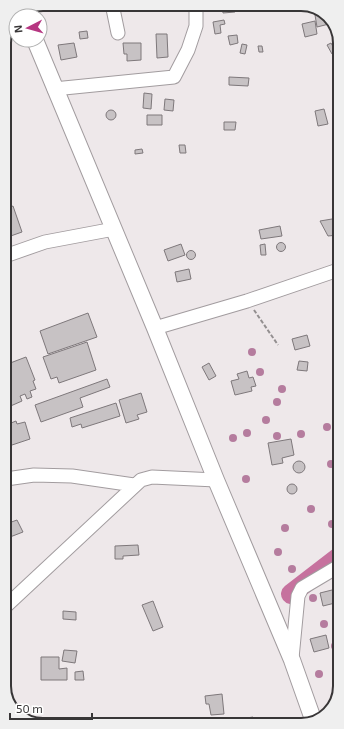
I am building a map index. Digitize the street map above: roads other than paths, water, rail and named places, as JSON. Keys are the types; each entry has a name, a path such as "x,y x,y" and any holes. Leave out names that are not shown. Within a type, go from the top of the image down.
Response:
{"street":[{"path":"114,11 118,32"},
{"path":"54,89 174,77 188,50 196,26 196,11"},
{"path":"38,48 155,328 216,480 292,660 312,716"},
{"path":"11,254 46,242 114,229"},
{"path":"155,328 247,301 333,272"},
{"path":"11,478 34,474 72,476 134,485"},
{"path":"11,601 134,485 146,477 216,480"},
{"path":"292,660 293,636 298,596 302,588 333,570"}],"waterway":[{"path":"291,594 333,562"}]}
